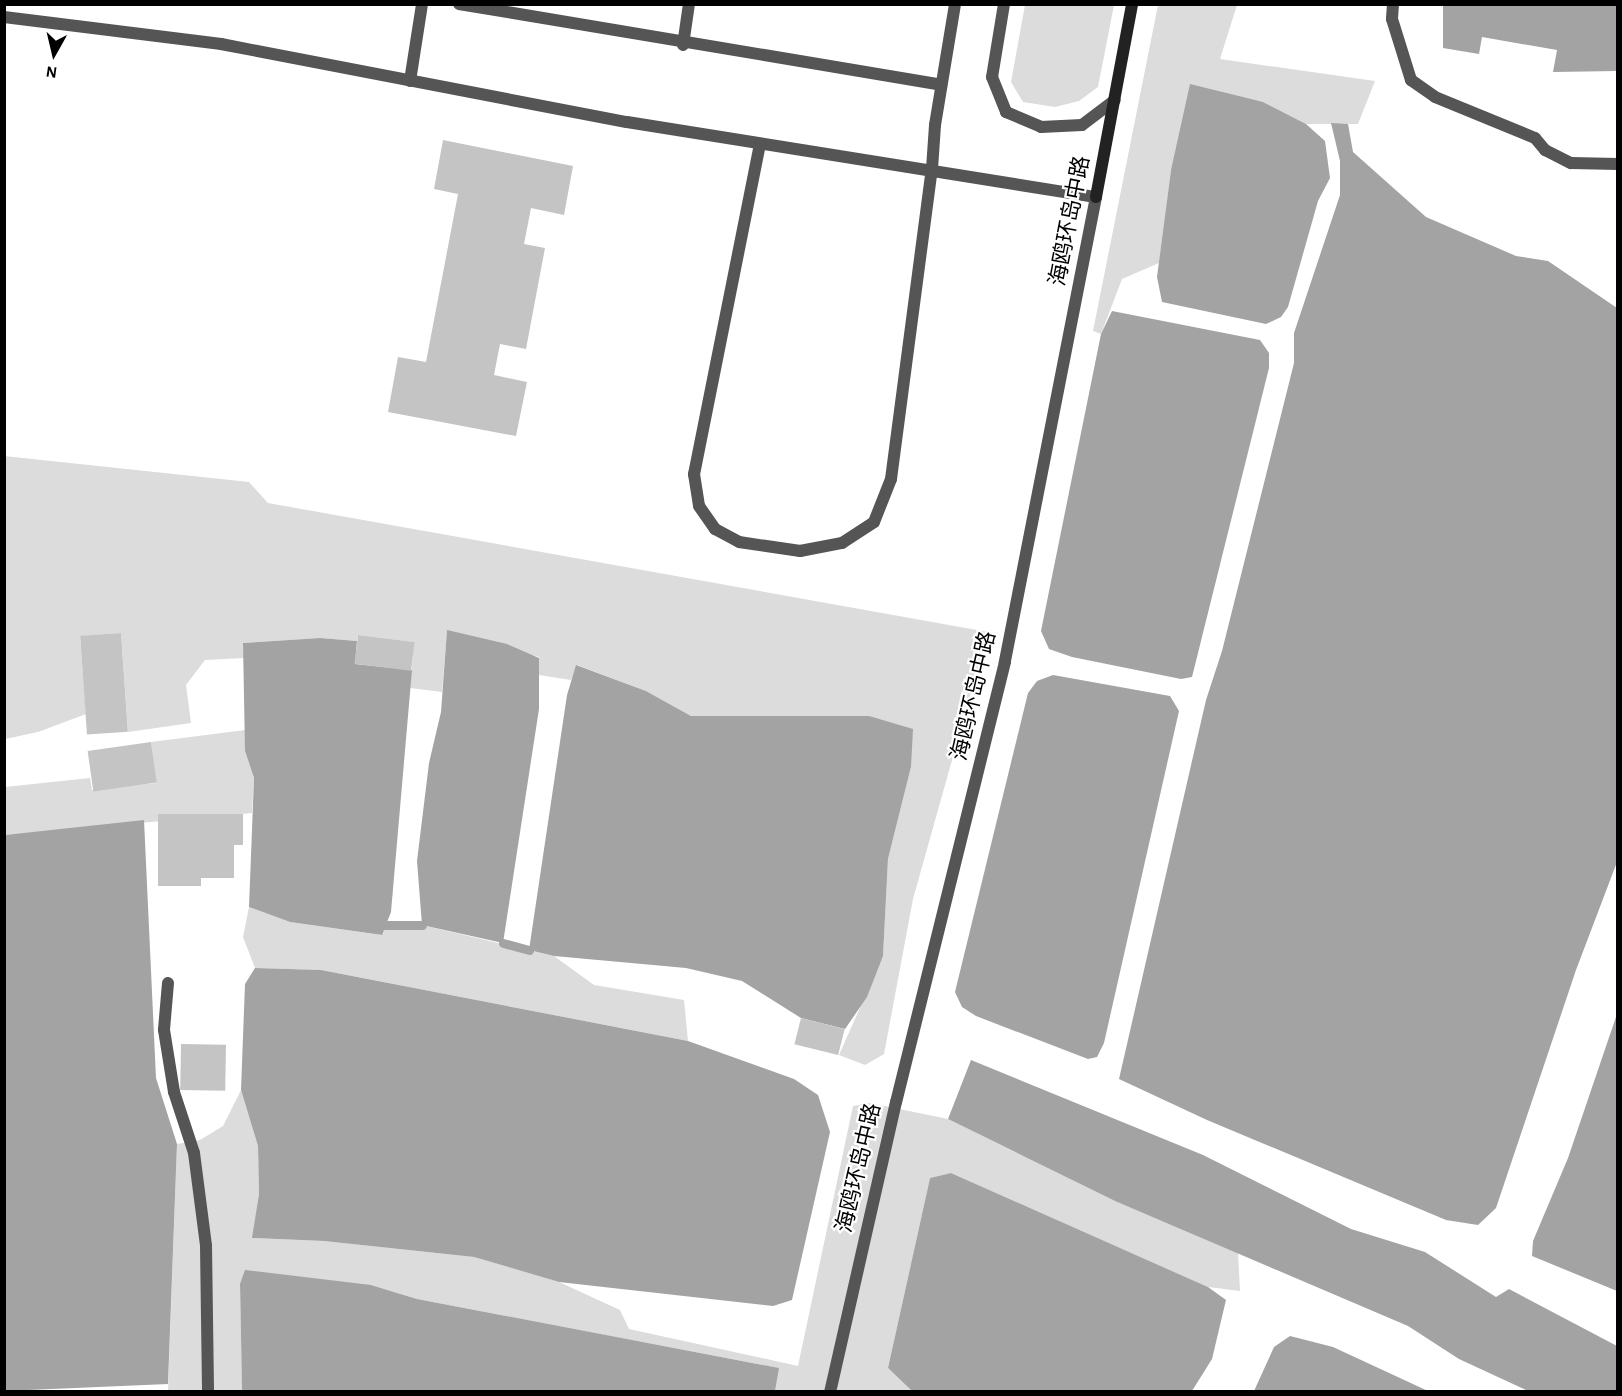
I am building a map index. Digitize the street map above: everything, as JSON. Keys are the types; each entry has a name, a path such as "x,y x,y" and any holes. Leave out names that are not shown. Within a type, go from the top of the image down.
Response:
{"street":[{"path":"410,81 422,4"},
{"path":"459,4 682,45 941,85"},
{"path":"682,45 689,4"},
{"path":"760,144 694,474 699,506 715,529 739,542 800,551 842,543 874,522 891,479 941,85 955,4"},
{"path":"1004,4 992,77 1006,112 1041,127 1082,125 1115,100"},
{"name":"海鸥环岛中路","path":"830,1392 896,1102 1005,662 1132,4"},
{"path":"1393,4 1392,19 1411,80 1435,97 1535,138 1545,150 1570,163 1617,164"},
{"path":"4,17 221,44 410,81 760,144 932,169 1096,197"},
{"path":"168,983 164,1030 174,1092 194,1153 206,1246 208,1392"}],"shaded area":[{"path":"1025,5 1114,5 1098,87 1079,101 1055,107 1023,102 1011,82"},
{"path":"1158,5 1237,5 1220,59 1375,81 1358,124 1306,124 1263,102 1171,170 1159,263 1122,279 1101,334 1093,331"},
{"path":"1443,5 1617,5 1617,71 1553,72 1557,50 1482,37 1479,54 1443,48"},
{"path":"1190,84 1263,102 1306,124 1325,141 1330,178 1318,201 1288,307 1281,317 1266,324 1162,302 1157,277 1171,170"},
{"path":"1331,123 1348,124 1353,152 1426,217 1516,256 1548,261 1617,308 1617,862 1576,970 1496,1208 1478,1225 1446,1220 1207,1120 1119,1079 1206,700 1222,651 1294,363 1294,333 1340,195 1340,161"},
{"path":"1112,311 1260,340 1269,353 1269,368 1192,677 1181,679 1072,657 1049,649 1041,631 1101,334"},
{"path":"4,456 249,482 268,503 988,632 913,899 884,1054 865,1065 839,1055 883,956 888,859 911,767 719,717 691,716 646,691 577,665 571,680 539,675 539,657 447,631 442,692 410,688 414,642 358,635 357,641 320,638 243,643 244,658 205,660 186,685 191,723 128,732 121,633 80,636 86,714 38,732 5,739"},
{"path":"447,630 507,644 539,658 539,709 503,943 422,925 417,861 429,763 441,712"},
{"path":"320,638 357,641 355,664 412,670 391,912 382,935 290,922 249,907 254,778 245,751 243,643"},
{"path":"576,665 646,691 691,716 869,716 913,729 911,767 888,859 883,956 867,997 845,1029 801,1018 742,981 686,968 554,956 529,950 567,695"},
{"path":"1053,675 1170,696 1179,711 1104,1043 1097,1057 1088,1059 976,1016 962,1007 955,992 1028,693 1037,681"},
{"path":"245,730 245,751 254,778 252,813 5,835 5,787 90,778 92,790 156,783 151,742"},
{"path":"144,820 156,1078 177,1144 168,1384 5,1391 5,835"},
{"path":"249,907 290,922 381,935 385,925 422,925 554,956 594,985 684,1000 688,1041 321,970 255,968 243,937"},
{"path":"255,968 321,970 688,1041 794,1079 818,1095 830,1132 792,1300 773,1306 559,1282 474,1257 324,1241 252,1238 259,1194 258,1146 241,1090 245,984"},
{"path":"1617,1014 1617,1291 1532,1256 1533,1241 1568,1158"},
{"path":"971,1060 1203,1155 1351,1229 1425,1252 1496,1297 1509,1289 1617,1346 1617,1391 1528,1391 1459,1359 1408,1326 1115,1201 948,1119"},
{"path":"241,1090 258,1146 259,1194 253,1238 324,1241 474,1257 559,1282 620,1310 629,1329 798,1366 853,1106 870,1103 948,1119 1115,1201 1238,1252 1240,1291 1208,1287 951,1173 930,1178 888,1368 912,1391 775,1391 778,1368 417,1299 371,1285 240,1284 242,1391 168,1392 177,1144 200,1140 223,1126"},
{"path":"951,1173 1208,1287 1226,1300 1212,1359 1192,1391 912,1391 888,1368 930,1178"},
{"path":"245,1270 371,1285 417,1299 779,1368 775,1391 242,1391 240,1284"},
{"path":"1290,1336 1333,1347 1428,1391 1254,1391 1274,1347"}],"building":[{"path":"443,140 573,166 564,215 531,208 524,244 545,248 526,349 500,344 494,375 527,382 516,436 388,412 398,357 426,362 458,194 434,189"},
{"path":"121,633 128,732 87,735 80,636"},
{"path":"358,635 415,642 411,671 354,664"},
{"path":"151,742 157,783 93,792 88,751"},
{"path":"158,814 243,814 243,845 234,845 234,878 201,878 201,886 158,886"},
{"path":"801,1018 845,1029 838,1055 794,1044"},
{"path":"181,1044 226,1045 225,1091 180,1090"}],"waterway":[{"path":"385,925 422,925"},
{"path":"503,943 529,950"}]}
